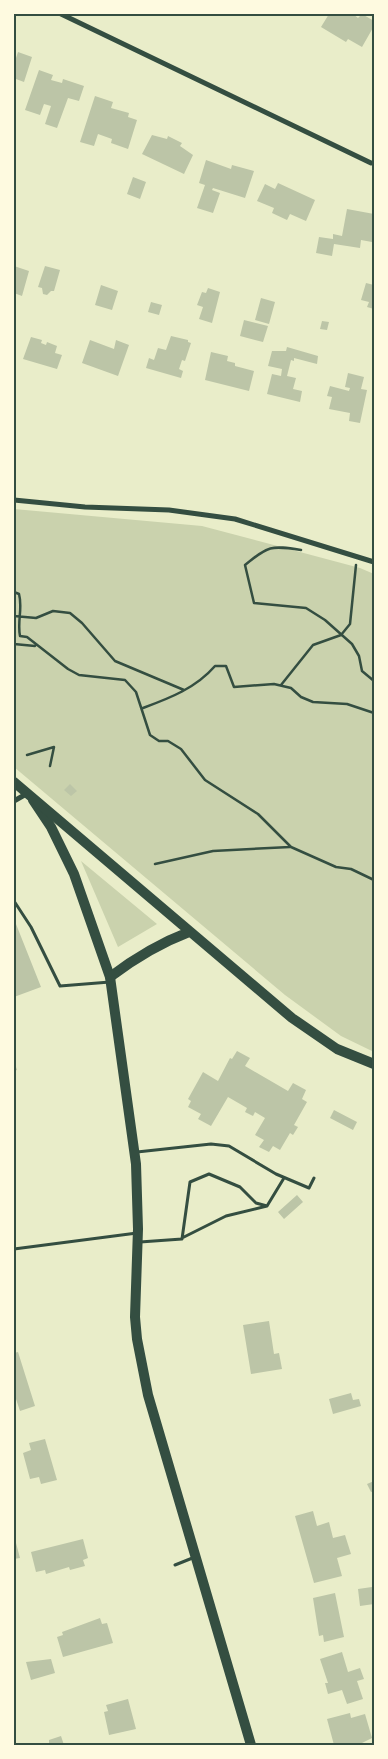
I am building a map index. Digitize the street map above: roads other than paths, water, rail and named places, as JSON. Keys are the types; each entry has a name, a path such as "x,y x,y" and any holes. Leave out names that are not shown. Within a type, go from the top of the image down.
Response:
{"main road":[{"path":"14,782 189,932 314,1034 338,1049 374,1064"},
{"path":"28,793 51,827 74,874 110,979 134,1152 137,1238 135,1317 140,1354 148,1396 251,1745"},
{"path":"110,979 131,960 168,940 189,932"}],"street":[{"path":"61,14 370,163"},
{"path":"14,500 85,507 169,510 235,519 374,562"},
{"path":"14,801 28,793"}],"lane":[{"path":"14,901 31,927 60,986 110,979"},
{"path":"134,1152 211,1144 229,1146 284,1178 309,1188 314,1178"},
{"path":"182,1239 190,1182 210,1174 240,1187 256,1202 267,1206"},
{"path":"14,1249 137,1238 182,1239 226,1216 267,1206 284,1178"},
{"path":"175,1565 196,1557"}]}
